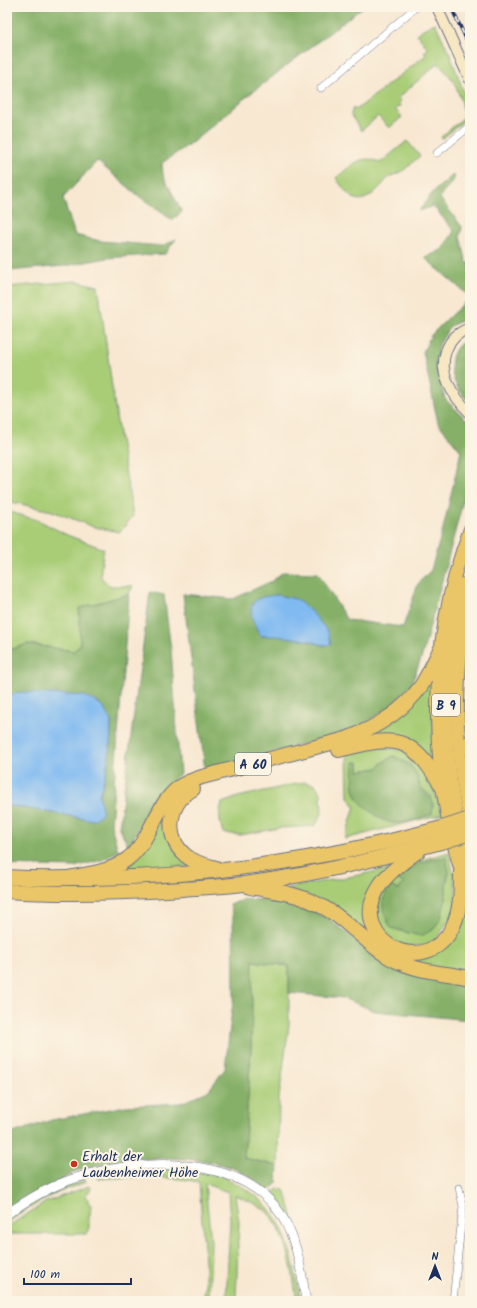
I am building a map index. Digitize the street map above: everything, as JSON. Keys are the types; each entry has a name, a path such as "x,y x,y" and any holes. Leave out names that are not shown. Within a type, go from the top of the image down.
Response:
{"highway":[{"path":"470,529 449,598 440,650 437,733 443,788 455,851 465,871 470,898"},
{"name":"B 9","path":"465,871 465,856 452,795 447,749 446,709 448,673 454,620 470,539"},
{"name":"B 9","path":"470,586 460,650 457,704 462,778 470,820"},
{"path":"470,632 465,690 465,723 469,745 470,777"},
{"name":"A 60","path":"68,878 104,870 126,860 139,848 168,799 185,783 202,777 346,739 366,731 382,722 404,705 416,691 424,681 440,650"},
{"path":"226,870 200,864 188,858 178,847 172,835 171,819 174,808 187,792 200,786 371,742 389,741 404,744 418,754 443,788"},
{"name":"A 60","path":"465,871 458,914 453,928 444,940 430,950 418,953 402,952 387,945 377,934 372,920 371,910 374,895 380,885 390,873 423,847 470,820"},
{"name":"A 60","path":"7,877 68,878 156,876 226,870 269,865 409,837 470,833"},
{"name":"A 60","path":"7,891 72,894 136,892 235,885 350,865 423,847"},
{"path":"235,885 285,893 317,903 340,918 375,947 397,962 416,968 470,978"}],"main road":[{"path":"438,7 470,80"},
{"path":"470,328 457,334 450,342 445,351 444,368 448,383 458,399 470,413"}],"street":[{"path":"321,88 416,7"},
{"path":"437,153 470,126"},
{"path":"7,1214 58,1185 76,1178 118,1168 135,1166 172,1166 209,1169 224,1173 237,1178 254,1188 267,1198 283,1217 291,1233 297,1254 306,1301"},
{"path":"453,1301 463,1206 459,1188"}],"green space":[{"path":"7,7 363,7 250,94 194,141 162,163 163,175 182,212 172,220 140,197 97,161 63,198 75,235 100,241 163,246 176,239 165,254 107,258 65,266 7,271"},
{"path":"435,23 447,46 470,109 470,115 442,139 441,137 464,117 462,102 453,80 438,63 398,98 400,101 400,106 395,109 402,117 389,128 378,116 361,131 351,115 353,107 356,110 426,55 424,52 428,49 417,34"},
{"path":"407,141 420,156 404,170 387,179 367,198 361,200 351,197 336,178 356,162 361,160 367,159 380,163"},
{"path":"453,175 454,180 442,193 440,198 462,227 460,236 467,263 470,263 470,297 425,258 443,249 454,231 433,206 419,211 433,192"},
{"path":"76,281 98,286 117,422 133,516 120,532 94,527 52,511 7,501 7,287"},
{"path":"470,298 470,317 450,326 439,345 437,371 445,399 470,423 470,475 422,656 411,685 391,706 364,724 331,737 205,770 183,594 233,599 272,581 283,572 318,573 347,620 403,627 418,584 431,570 443,529 461,451 438,423 423,352 431,335","holes":["312,612 325,646 310,641 293,638 261,636"]},
{"path":"470,339 470,403 455,383 451,367 455,350 459,345"},
{"path":"7,511 40,521 67,535 104,549 101,577 110,586 133,586 129,594 80,608 80,644 74,651 27,644 7,651"},
{"path":"150,592 164,595 171,650 180,774 154,800 129,846 119,828"},
{"path":"129,594 111,825 118,851 102,860 74,867 7,865 7,805 93,820 106,772 110,750 111,721 102,705 20,692 7,697 7,651 27,644 74,651 80,644 79,608"},
{"path":"432,674 434,675 433,712 435,767 422,752 412,745 395,738 381,737 343,745 201,782 188,788 177,797 171,806 167,826 172,844 177,853 194,864 194,866 114,871 135,857 144,847 168,805 176,795 186,787 199,781 340,745 371,732 410,704"},
{"path":"368,745 411,751 427,769 442,814 345,839 355,806 348,797 347,751","holes":["393,756 410,765 416,774 420,787 432,797 353,785 359,762 359,771 378,768 381,764"]},
{"path":"393,756 407,763 413,769 421,788 432,800 432,814 414,820 392,823 378,817 360,802 354,791 354,762 359,762 359,771 378,768 381,764"},
{"path":"304,782 315,784 321,794 322,814 315,826 281,828 240,835 223,833 220,818 222,803 238,797"},
{"path":"449,852 456,887 455,912 432,945 398,947 378,928 376,899 379,891 406,867 421,860","holes":["432,859 449,872 446,884 446,899 421,936 391,928 391,886 398,890 404,883 396,878 408,869"]},
{"path":"446,857 449,872 446,884 446,899 441,918 434,929 421,936 391,928 385,917 383,902 384,897 391,886 398,890 404,884 396,878 401,873 419,864"},
{"path":"390,868 382,876 375,937 287,888 359,875"},
{"path":"244,899 298,904 329,919 385,962 417,975 470,985 470,1020 375,1011 343,998 289,993 289,966 253,961 251,1049 244,1158 278,1166 277,1183 269,1191 241,1172 212,1162 152,1159 112,1163 75,1171 7,1210 7,1135 52,1120 126,1106 181,1103 208,1091 225,1069 234,993 233,916 230,905"},
{"path":"464,900 470,912 470,974 420,966 405,957 436,952"},
{"path":"252,961 289,966 289,1025 279,1098 278,1166 244,1158 251,1049"},
{"path":"158,1169 193,1171 216,1175 232,1181 255,1195 277,1220 284,1234 290,1250 301,1301 297,1301 289,1255 276,1223 262,1208 235,1195 239,1222 236,1299 263,1301 226,1301 230,1220 228,1192 205,1184 211,1241 209,1301 201,1301 205,1291 205,1261 199,1182 161,1177 98,1179 131,1171"},
{"path":"85,1180 86,1182 52,1195 24,1211 7,1223 7,1218 48,1193"},
{"path":"89,1186 91,1189 86,1196 91,1205 89,1228 86,1234 7,1234 7,1227 46,1202"},
{"path":"278,1189 284,1190 288,1199 293,1221 273,1195 273,1193"}],"water":[{"path":"277,595 296,599 312,612 328,632 331,644 322,645 307,640 261,636 252,617 252,607 260,598"},
{"path":"20,692 84,696 102,705 111,721 110,750 106,772 99,795 103,813 93,820 7,805 7,697"}],"railway":[{"path":"451,7 470,47"}],"place":[{"name":"Erhalt der Laubenheimer Höhe","path":"74,1164"}]}
